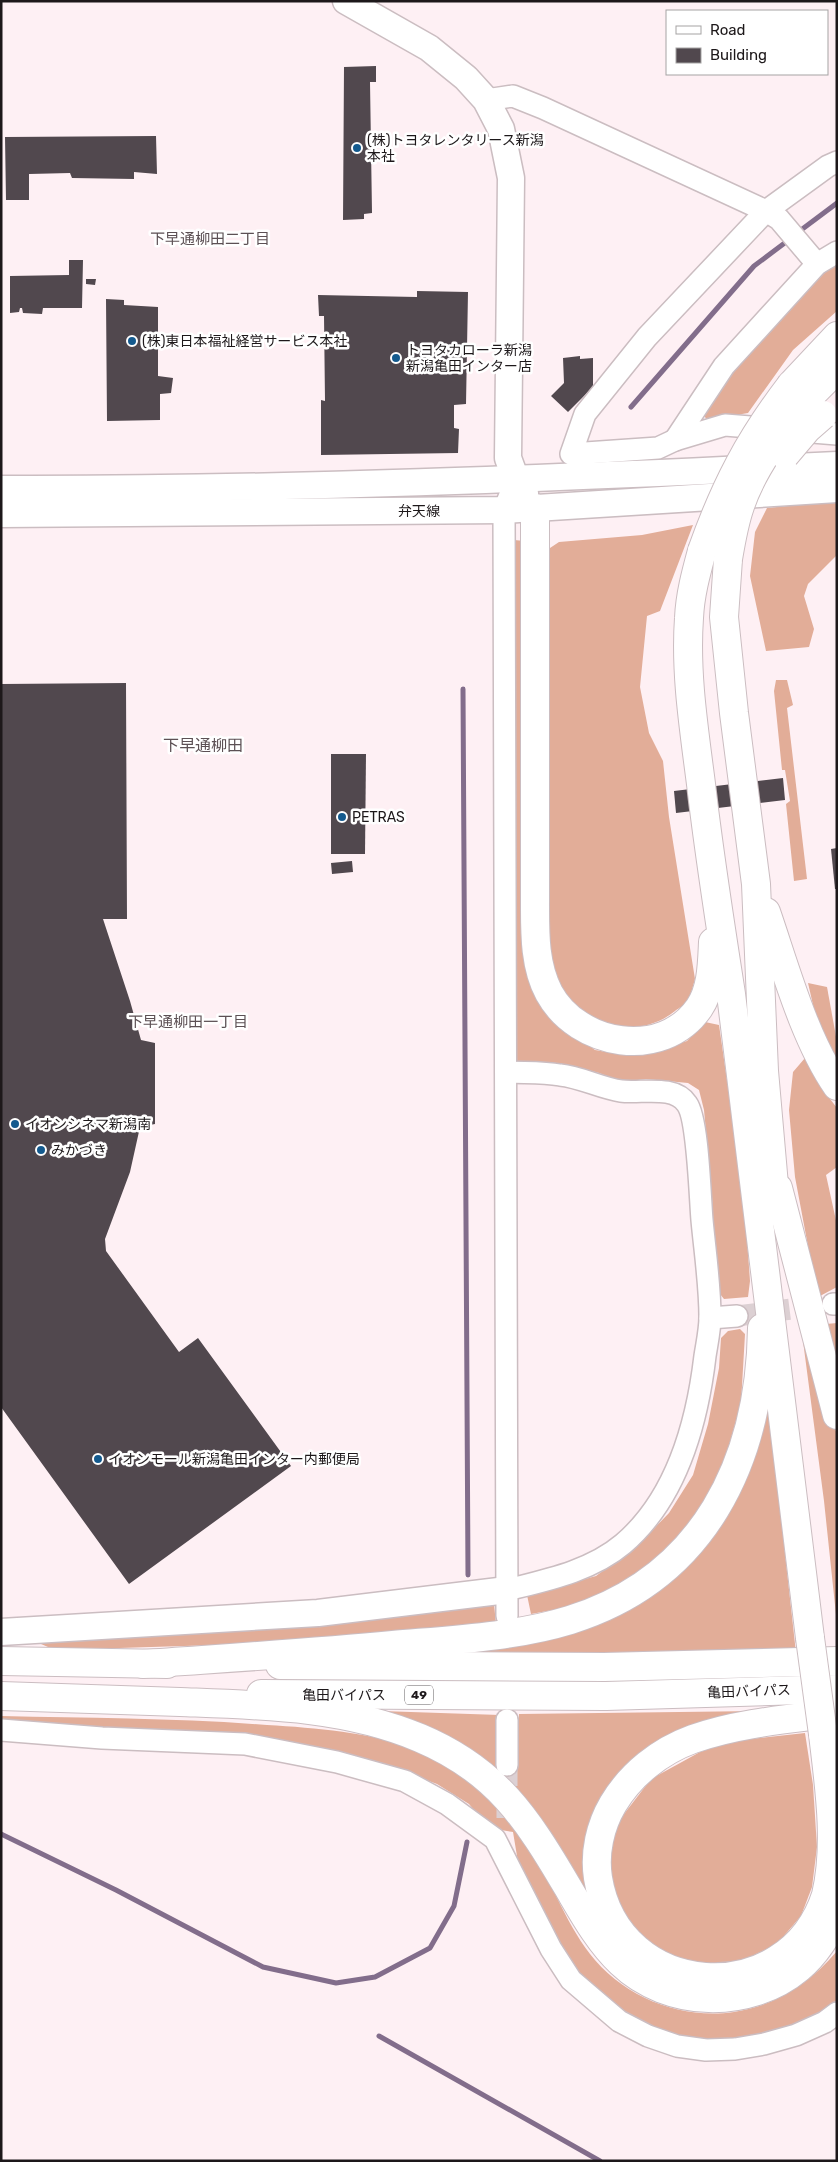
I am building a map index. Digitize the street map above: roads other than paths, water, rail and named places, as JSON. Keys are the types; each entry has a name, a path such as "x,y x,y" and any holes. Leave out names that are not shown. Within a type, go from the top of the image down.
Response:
{"highway":[{"path":"819,407 837,336"},
{"path":"819,407 837,343"},
{"path":"832,1720 743,1726 707,1734 669,1750 634,1777 608,1813 597,1851 597,1870 606,1906 615,1924 637,1950 671,1970 689,1976 708,1978 746,1974 780,1958 795,1946 808,1931 818,1914 831,1874 833,1826 832,1720 772,1163 764,1070 756,884 724,617 728,559 740,505 771,447 819,407 837,369"},
{"path":"819,407 768,416 747,448 714,516 702,551 693,586 688,650 692,718 714,890 732,994 759,1222 825,1645"},
{"path":"535,508 535,928 537,958 542,978 549,994 561,1010 574,1022 589,1031 620,1041 650,1040 680,1027 700,1006 710,977 714,890"},
{"path":"756,884 802,1014 816,1047 837,1086"},
{"path":"772,1163 837,1414"},
{"path":"143,1664 404,1644 539,1628 595,1612 621,1600 644,1586 665,1570 701,1533 727,1488 747,1434 753,1405 762,1334 759,1222"},
{"name":"亀田バイパス","path":"1,1661 604,1668 825,1645"},
{"name":"亀田バイパス","path":"1,1689 306,1695 606,1696 837,1689"},
{"path":"1,1696 254,1705 364,1720 419,1737 470,1764 494,1783 514,1804 532,1828 595,1933 608,1950 640,1977 678,1993 699,1998 721,1998 762,1990 782,1980 799,1968 815,1952 837,1916"}],"street":[{"path":"346,1 429,48 466,78 486,100 501,129 511,178 508,458 516,480 535,508"},
{"path":"486,100 512,96 543,108 772,215 813,259"},
{"path":"819,407 725,425 675,440 658,448 571,454 586,414 647,336 772,215 828,166 837,162"},
{"path":"675,440 724,366 813,259 837,252"},
{"name":"弁天線","path":"1,489 112,489 516,480 837,465"},
{"path":"507,1616 504,510 516,480"},
{"name":"弁天線","path":"1,514 504,510 837,489"},
{"path":"1,1632 318,1613 507,1590 558,1577 592,1563 622,1545 646,1520 665,1494 680,1462 693,1424 702,1383 710,1318 693,1122 687,1104 676,1095 660,1091 622,1091 561,1075 506,1072"},
{"path":"710,1318 737,1316"},
{"path":"506,1720 507,1765"},
{"path":"1,1730 102,1738 245,1744 337,1762 405,1781 446,1804 496,1839 551,1949 571,1980 619,2021 648,2036 677,2046 706,2050 735,2049 764,2044 796,2035 825,2022 837,2013"},
{"path":"507,1829 508,1863"}],"waterway":[{"path":"797,233 837,203"},
{"path":"631,407 754,266 790,239"},
{"path":"463,689 468,1575"},
{"path":"1,1834 116,1890 263,1967 336,1983 375,1977 430,1948 454,1906 467,1842"},
{"path":"379,2036 600,2161"}],"tunnel":[{"path":"737,1316 823,1305"},
{"path":"507,1618 507,1710"},
{"path":"507,1765 507,1829"}],"place":[{"name":"(株)トヨタレンタリース新潟 本社","path":"357,148"},
{"name":"(株)東日本福祉経営サービス本社","path":"132,341"},
{"name":"トヨタカローラ新潟 新潟亀田インター店","path":"396,358"},
{"name":"PETRAS","path":"342,817"},
{"name":"イオンシネマ新潟南","path":"15,1124"},
{"name":"みかづき","path":"41,1150"},
{"name":"イオンモール新潟亀田インター内郵便局","path":"98,1459"}],"district":[{"name":"下早通柳田二丁目","path":"210,239"},
{"name":"下早通柳田","path":"203,745"},
{"name":"下早通柳田一丁目","path":"188,1022"}]}
